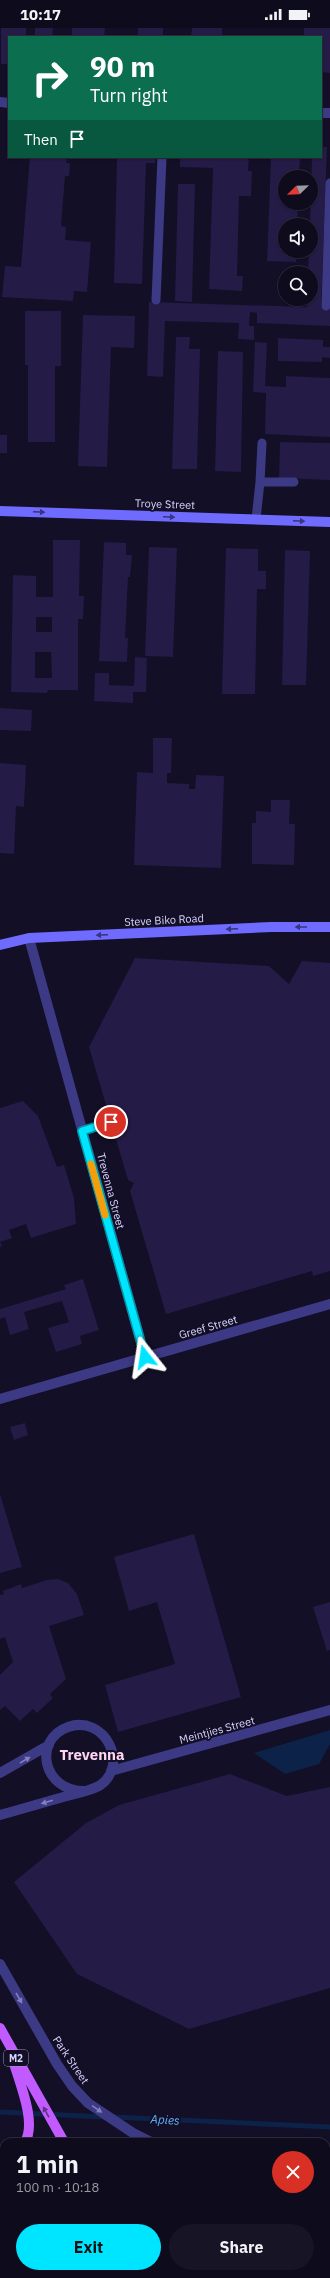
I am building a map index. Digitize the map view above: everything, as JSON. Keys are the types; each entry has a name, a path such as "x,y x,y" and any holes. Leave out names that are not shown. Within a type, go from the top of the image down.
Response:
{"main road":[{"name":"Troye Street","path":"0,511 330,522"},
{"name":"Steve Biko Road","path":"0,945 29,938 271,927 330,927"},
{"name":"M2","path":"0,2028 61,2138"},
{"path":"8,2043 30,2121 27,2138"}],"street":[{"name":"Trevenna Street","path":"29,938 145,1357"},
{"name":"Greef Street","path":"0,1399 330,1304"},
{"name":"Meintjies Street","path":"111,1771 330,1710"},
{"path":"0,1773 49,1745 60,1731 67,1727 80,1725 93,1727 107,1738 111,1745 113,1758 111,1771 100,1785 0,1815"},
{"path":"49,1745 47,1762 53,1778 67,1789 84,1791"},
{"name":"Park Street","path":"0,1964 70,2082 88,2103 143,2138"}],"lane":[{"path":"156,300 162,158"},
{"path":"326,306 330,183"},
{"path":"256,520 262,443"},
{"path":"260,482 294,482"},
{"path":"82,1131 111,1122"}],"water":[{"path":"330,1730 330,1744 319,1764 285,1774 254,1753"}],"building":[{"path":"1,28 26,28 26,36 8,36 8,64 1,64"},
{"path":"35,28 53,28 52,36 35,36"},
{"path":"72,28 105,28 104,36 72,36"},
{"path":"138,28 163,28 163,36 138,36"},
{"path":"192,28 222,28 222,36 191,36"},
{"path":"304,28 330,28 330,73 322,72 322,36 304,36"},
{"path":"322,147 327,147 321,307 330,308 330,326 257,323 257,313 250,312 249,326 254,326 254,340 238,339 239,323 165,321 163,377 147,376 149,302 307,307 318,306 318,266 308,266 309,258 318,258 318,218 310,218 310,210 318,210 318,170 312,170 312,158 322,158"},
{"path":"30,158 67,158 66,163 70,163 69,176 65,176 61,226 66,227 65,240 91,242 87,292 74,291 73,301 2,297 5,266 21,267"},
{"path":"117,158 156,158 155,163 146,163 142,284 114,283"},
{"path":"180,158 249,158 248,171 252,171 251,196 239,196 237,276 243,276 242,291 209,289 213,168 180,167"},
{"path":"271,158 300,158 299,170 278,170 278,210 298,210 297,218 278,218 278,258 296,258 296,262 267,261"},
{"path":"178,184 195,184 192,302 175,301"},
{"path":"25,311 61,311 61,366 55,366 55,442 28,442 28,365 25,365"},
{"path":"83,315 135,316 134,348 111,347 107,467 78,466"},
{"path":"176,337 190,337 189,349 200,349 197,469 172,469"},
{"path":"278,338 323,340 323,347 330,347 330,358 322,357 322,362 278,361"},
{"path":"255,342 267,343 265,386 286,387 286,376 330,378 330,437 265,434 266,393 253,392"},
{"path":"218,351 243,352 241,472 215,471"},
{"path":"0,435 7,435 7,453 0,453"},
{"path":"280,442 330,443 330,480 279,478"},
{"path":"53,540 80,540 79,596 84,596 83,619 78,619 78,690 48,690 47,693 11,692 13,575 36,576 36,597 53,597","holes":["36,617 52,617 52,632 36,632","35,652 51,652 52,678 35,678"]},
{"path":"104,542 126,543 126,555 132,555 130,577 128,577 125,638 128,638 127,662 99,661"},
{"path":"149,547 177,548 173,657 145,656"},
{"path":"226,548 258,549 258,571 266,571 266,589 257,589 255,694 222,694"},
{"path":"285,550 310,551 306,685 282,685"},
{"path":"135,657 147,658 146,692 133,692 133,703 94,701 95,673 109,673 109,685 134,686"},
{"path":"0,708 32,710 31,731 0,730"},
{"path":"153,738 172,738 171,773 167,773 167,783 189,784 189,789 195,789 196,775 224,776 221,868 134,865 137,772 153,773"},
{"path":"0,763 26,765 24,807 16,806 14,854 0,853"},
{"path":"271,800 290,800 289,824 295,824 294,865 252,864 252,823 256,823 256,811 271,812"},
{"path":"135,958 269,966 289,984 302,961 330,963 330,1271 313,1276 312,1271 166,1314 130,1191 134,1183 128,1180 89,1047"},
{"path":"23,1101 38,1116 57,1167 64,1165 74,1198 76,1224 31,1238 26,1224 9,1230 12,1238 0,1242 0,1108"},
{"path":"83,1279 99,1330 80,1336 82,1344 56,1352 48,1328 69,1322 62,1301 24,1312 29,1329 10,1335 5,1317 0,1319 0,1309 66,1289 64,1285"},
{"path":"25,1423 28,1435 14,1440 10,1427"},
{"path":"0,1494 22,1567 0,1573"},
{"path":"194,1534 241,1697 118,1732 105,1685 175,1664 157,1602 129,1611 114,1557"},
{"path":"58,1579 68,1583 77,1594 84,1615 49,1626 66,1679 50,1694 53,1698 37,1713 33,1709 20,1721 5,1706 0,1710 0,1675 13,1662 5,1637 0,1639 0,1595 4,1594 3,1591 21,1584 22,1588 47,1580"},
{"path":"330,1602 330,1650 327,1651 313,1607"},
{"path":"230,1774 287,1796 330,1787 330,1988 189,2029 77,1974 14,1882 86,1823 119,1805"}],"waterway":[{"name":"Apies","path":"0,2112 105,2117"},
{"name":"Apies","path":"113,2117 330,2127"}],"slow traffic":[{"path":"91,1164 105,1215"}],"district":[{"name":"Trevenna","path":"92,1755"}],"route":[{"path":"111,1122 82,1131 145,1357"}]}
